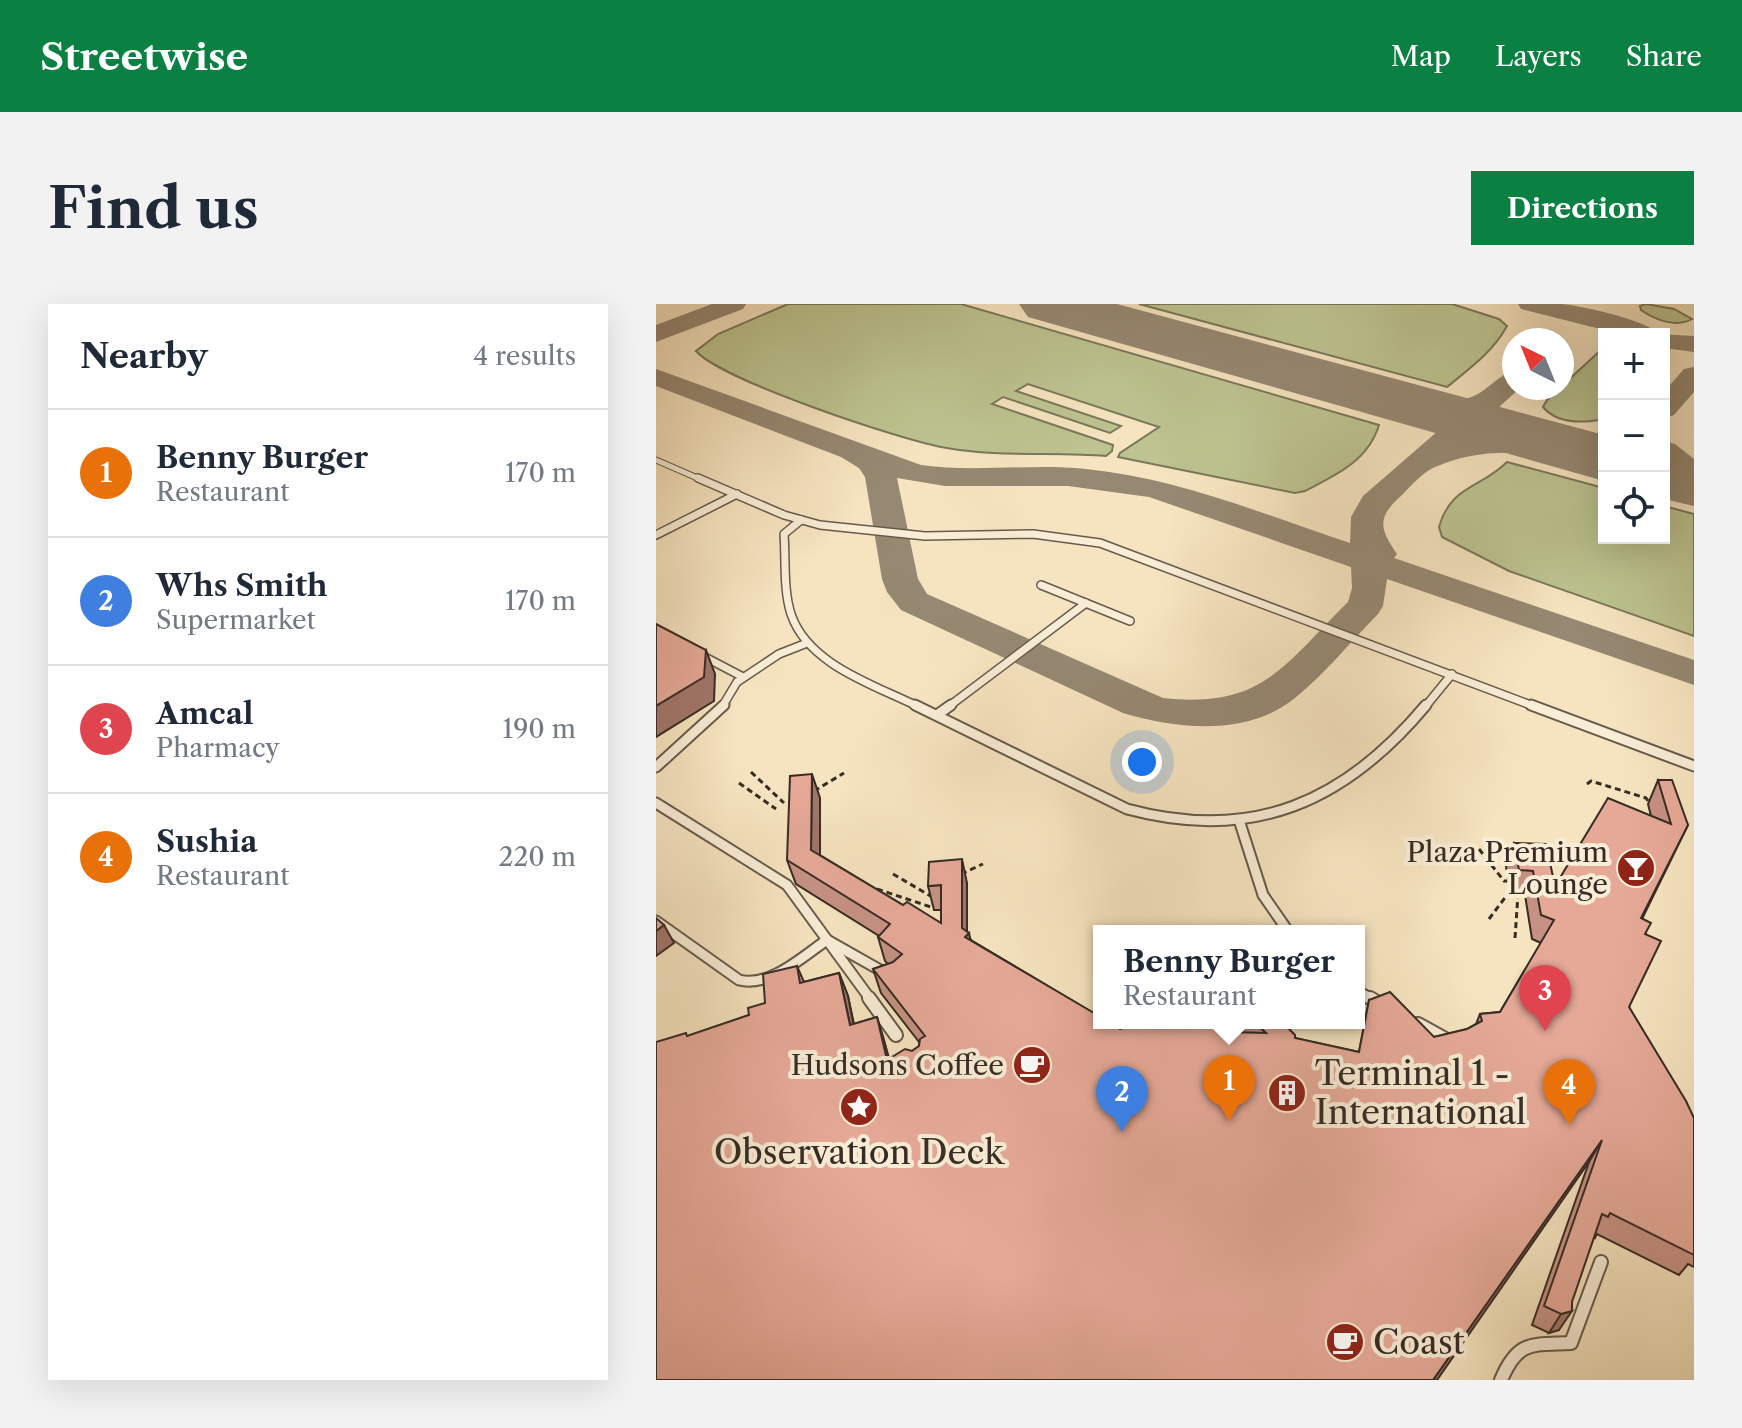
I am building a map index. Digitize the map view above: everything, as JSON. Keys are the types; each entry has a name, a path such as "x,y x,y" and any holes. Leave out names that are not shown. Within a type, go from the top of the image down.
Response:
{"lane":[{"path":"656,460 801,520 841,529 899,534 1033,534 1100,543 1694,766"},
{"path":"656,535 737,494"},
{"path":"801,520 784,534 787,597 791,620 807,643 842,669 1135,812 1184,823 1240,823 1299,805 1364,766 1392,743 1452,674"},
{"path":"1041,585 1130,621"},
{"path":"937,715 1086,603"},
{"path":"656,767 724,705 743,677 779,654 807,643"},
{"path":"693,650 743,677"},
{"path":"656,803 787,885 896,1035"},
{"path":"1240,823 1263,895 1284,925"},
{"path":"656,921 739,980 747,982 774,975 827,940"},
{"path":"827,940 897,979"},
{"path":"1365,995 1394,1011"},
{"path":"1406,1018 1455,1044"},
{"path":"1501,1380 1511,1357 1526,1345 1571,1343 1601,1262"}],"path":[{"path":"751,772 784,803"},
{"path":"814,791 844,773"},
{"path":"1587,784 1591,781 1646,798 1651,805"},
{"path":"739,783 776,809"},
{"path":"1479,849 1504,881 1509,881"},
{"path":"951,878 983,864"},
{"path":"893,874 934,898"},
{"path":"877,889 934,908"},
{"path":"1489,919 1510,891"},
{"path":"1515,938 1518,894"}],"green space":[{"path":"788,304 961,304 1379,425 1367,448 1350,466 1305,491 1295,493 1118,457 1159,427 1028,384 1016,391 1121,426 1110,433 1003,397 992,404 1113,445 1112,451 1106,456 947,448 855,422 775,393 712,363 696,351 718,334"},
{"path":"1139,304 1452,304 1499,319 1507,326 1502,328 1502,334 1488,352 1447,387"},
{"path":"1646,304 1674,309 1692,319 1680,323 1659,320 1641,310 1640,306"},
{"path":"1598,353 1598,420 1571,421 1556,417 1543,407 1547,400 1574,400 1574,375"},
{"path":"1507,462 1598,486 1598,544 1670,544 1670,508 1694,514 1694,636 1509,571 1442,537 1439,527 1451,503"}],"building":[{"path":"656,624 706,650 704,677 656,706"},
{"name":"Terminal 1 - International","path":"812,774 811,850 903,905 907,902 941,923 941,885 928,886 929,862 962,859 962,928 969,933 965,937 1093,1012 1093,1029 1217,1029 1266,1033 1262,1029 1289,1029 1295,1038 1359,1052 1369,1000 1390,992 1434,1037 1467,1029 1482,1021 1480,1014 1500,1012 1554,920 1541,915 1533,871 1519,870 1514,843 1546,844 1555,886 1608,798 1671,824 1658,780 1672,780 1688,825 1641,918 1651,923 1645,934 1661,941 1629,1007 1694,1118 1694,1255 1610,1213 1608,1217 1602,1214 1572,1302 1572,1311 1561,1314 1544,1306 1602,1140 1433,1380 656,1380 656,1042 686,1033 687,1036 749,1015 748,1008 765,1003 763,974 797,966 800,983 839,973 850,1025 877,1017 887,1060 905,1049 912,1051 925,1036 873,969 893,962 902,954 878,937 890,924 787,860 790,776"},
{"path":"656,918 664,925 656,931"}],"taxiway":[{"path":"656,334 734,304"},
{"path":"1530,304 1627,328"},
{"path":"1670,341 1694,344"},
{"path":"1670,402 1694,375"},
{"path":"656,377 915,474 960,477 1068,476 1165,491 1368,561"},
{"path":"1493,397 1502,390"},
{"path":"1380,554 1366,529 1367,517 1374,503 1493,397"},
{"path":"1394,399 1432,407 1457,408 1470,407 1493,397"},
{"path":"1431,459 1452,451 1495,443 1539,445 1598,458"},
{"path":"853,452 870,462 881,477 900,579 905,592 914,602 1137,704 1161,711 1196,715 1242,709 1280,691 1365,606 1370,588 1368,561"},
{"path":"1670,455 1694,475"},
{"path":"1366,531 1368,561"},
{"path":"1368,561 1694,673"}],"runway":[{"path":"1049,304 1598,456"},
{"path":"1670,477 1694,483"}],"place":[{"name":"Plaza Premium Lounge","path":"1636,868"},
{"name":"Amcal","path":"1545,1031"},
{"name":"Hudsons Coffee","path":"1032,1065"},
{"name":"Terminal 1 - International","path":"1287,1093"},
{"name":"Observation Deck","path":"859,1107"},
{"name":"Benny Burger","path":"1229,1121"},
{"name":"Sushia","path":"1569,1125"},
{"name":"Whs Smith","path":"1122,1132"},
{"name":"Coast","path":"1345,1342"}]}
